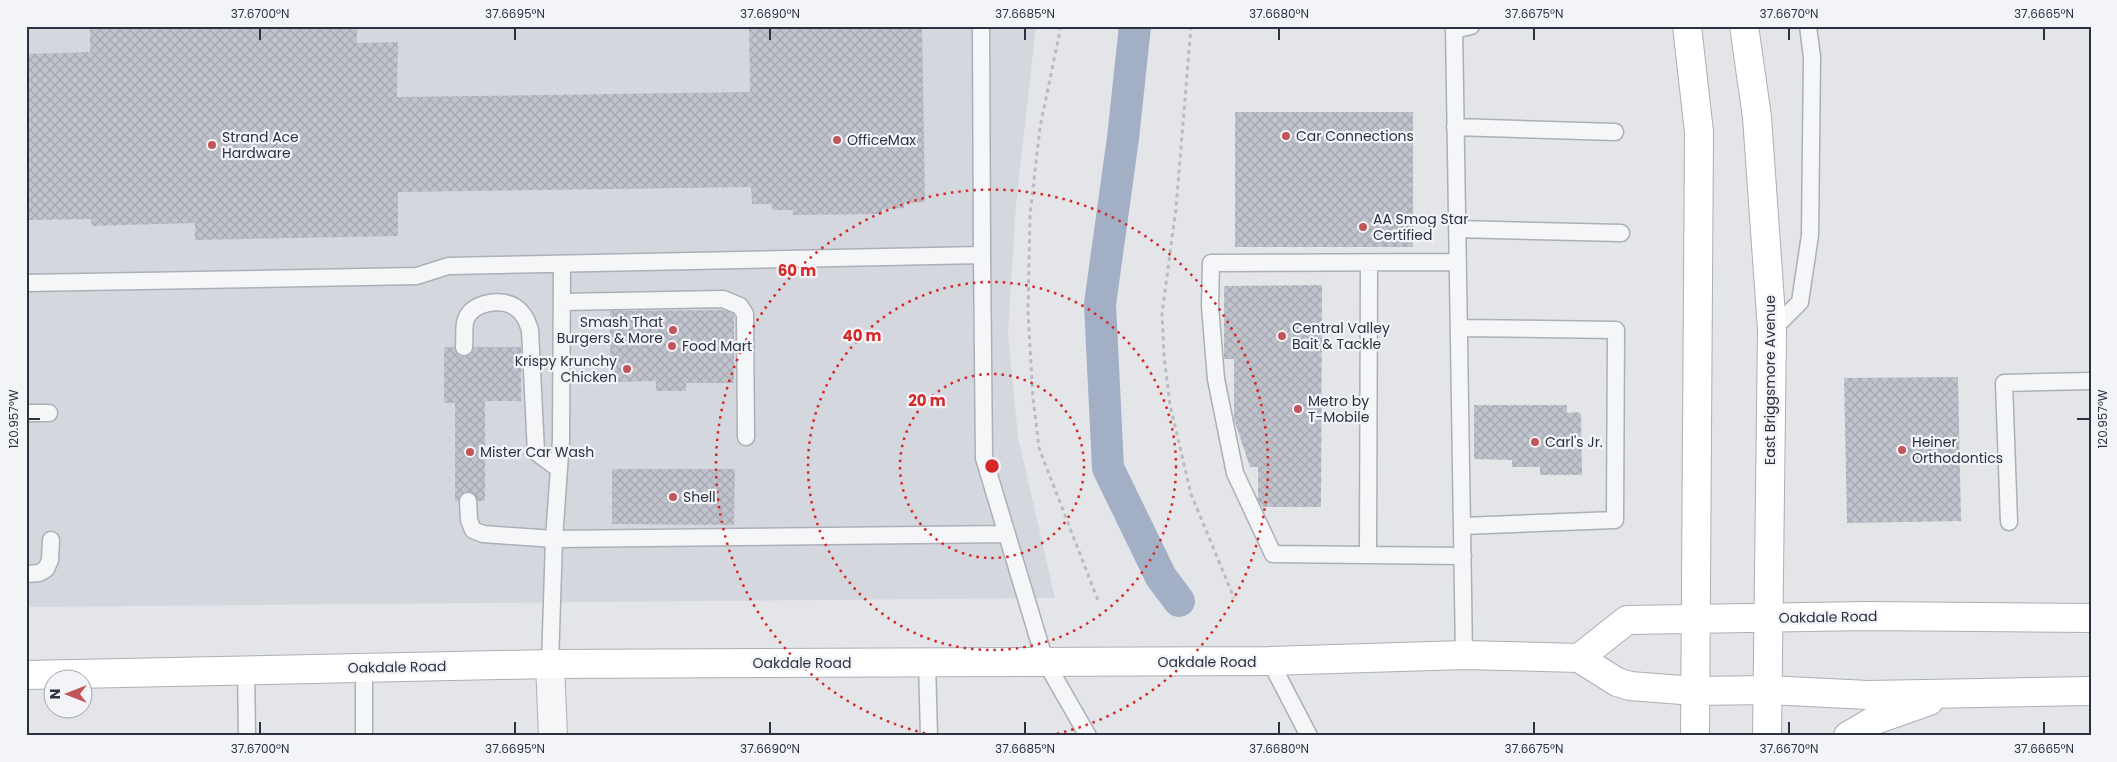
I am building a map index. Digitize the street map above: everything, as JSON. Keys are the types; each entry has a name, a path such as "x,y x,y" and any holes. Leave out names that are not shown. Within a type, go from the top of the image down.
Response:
{"main road":[{"path":"1687,26 1699,132 1695,736"},
{"name":"East Briggsmore Avenue","path":"1744,26 1757,116 1772,330 1767,736"},
{"name":"Oakdale Road","path":"26,676 550,664 1270,661 1464,655 1578,658 1627,620 1868,616 2091,618"},
{"path":"1578,658 1617,682 1630,686 1695,691 1767,690 1868,695 2091,691"},
{"path":"1848,736 1875,720 1953,693"}],"street":[{"path":"550,664 553,736"}],"lane":[{"path":"981,26 984,458 1045,661 1088,736"},
{"path":"1464,655 1454,28 1471,26"},
{"path":"1772,330 1800,302 1810,235 1812,67 1808,26"},
{"path":"1455,128 1615,132"},
{"path":"1457,229 1621,233"},
{"path":"26,283 417,276 448,266 982,255"},
{"path":"1458,262 1210,263 1210,306 1216,379 1234,473 1273,554 1463,556"},
{"path":"1368,263 1368,555"},
{"path":"550,664 554,540 561,440 562,264"},
{"path":"562,302 723,299 740,306 745,314 746,436"},
{"path":"464,347 466,320 474,309 485,303 514,306 525,316 530,330 536,452 559,469"},
{"path":"1459,328 1616,330 1615,520 1462,526"},
{"path":"2009,522 2004,383 2091,382"},
{"path":"26,413 49,413"},
{"path":"468,501 469,520 473,530 490,535 554,540 1006,534"},
{"path":"26,574 39,573 46,569 50,560 51,540"},
{"path":"1270,661 1309,736"},
{"path":"927,662 929,736"},
{"path":"364,668 364,736"},
{"path":"246,670 247,736"}],"path":[{"path":"1061,26 1040,128 1030,215 1028,312 1033,398 1039,448 1099,603"},
{"path":"1191,26 1176,208 1162,314 1164,356 1170,405 1191,494 1234,598"}],"shaded area":[{"path":"26,26 1036,26 1016,204 1008,333 1018,437 1055,598 26,607"}],"building":[{"path":"90,26 357,26 357,43 398,42 397,97 750,92 749,26 922,26 925,202 904,203 904,208 882,209 882,214 793,215 793,210 772,210 772,204 752,204 751,187 398,192 398,236 195,240 195,223 92,226 91,219 26,220 26,54 90,52"},
{"path":"1351,26 1410,26 1410,29 1351,29"},
{"path":"1235,112 1413,112 1413,247 1235,247"},
{"path":"1322,285 1321,507 1263,507 1258,503 1258,467 1250,467 1234,419 1234,359 1224,359 1224,286"},
{"name":"Food Mart","path":"734,310 734,383 686,383 686,391 656,391 656,381 610,382 610,311"},
{"name":"Mister Car Wash","path":"444,347 521,347 521,401 485,401 485,501 455,501 455,403 444,403"},
{"name":"Heiner Orthodontics","path":"1958,377 1961,521 1847,523 1844,378"},
{"path":"1474,405 1567,405 1567,413 1578,412 1581,414 1582,475 1540,475 1540,467 1512,467 1512,460 1474,459"},
{"name":"Shell","path":"612,469 735,469 734,525 612,524"}],"waterway":[{"path":"1135,26 1123,138 1100,304 1108,468 1161,577 1179,601"}],"place":[{"name":"Car Connections","path":"1286,136"},
{"name":"OfficeMax","path":"837,140"},
{"name":"Strand Ace Hardware","path":"212,145"},
{"name":"AA Smog Star Certified","path":"1363,227"},
{"name":"Smash That Burgers & More","path":"673,330"},
{"name":"Central Valley Bait & Tackle","path":"1282,336"},
{"name":"Food Mart","path":"672,346"},
{"name":"Krispy Krunchy Chicken","path":"627,369"},
{"name":"Metro by T-Mobile","path":"1298,409"},
{"name":"Carl's Jr.","path":"1535,442"},
{"name":"Heiner Orthodontics","path":"1902,450"},
{"name":"Mister Car Wash","path":"470,452"},
{"name":"Shell","path":"673,497"}]}
